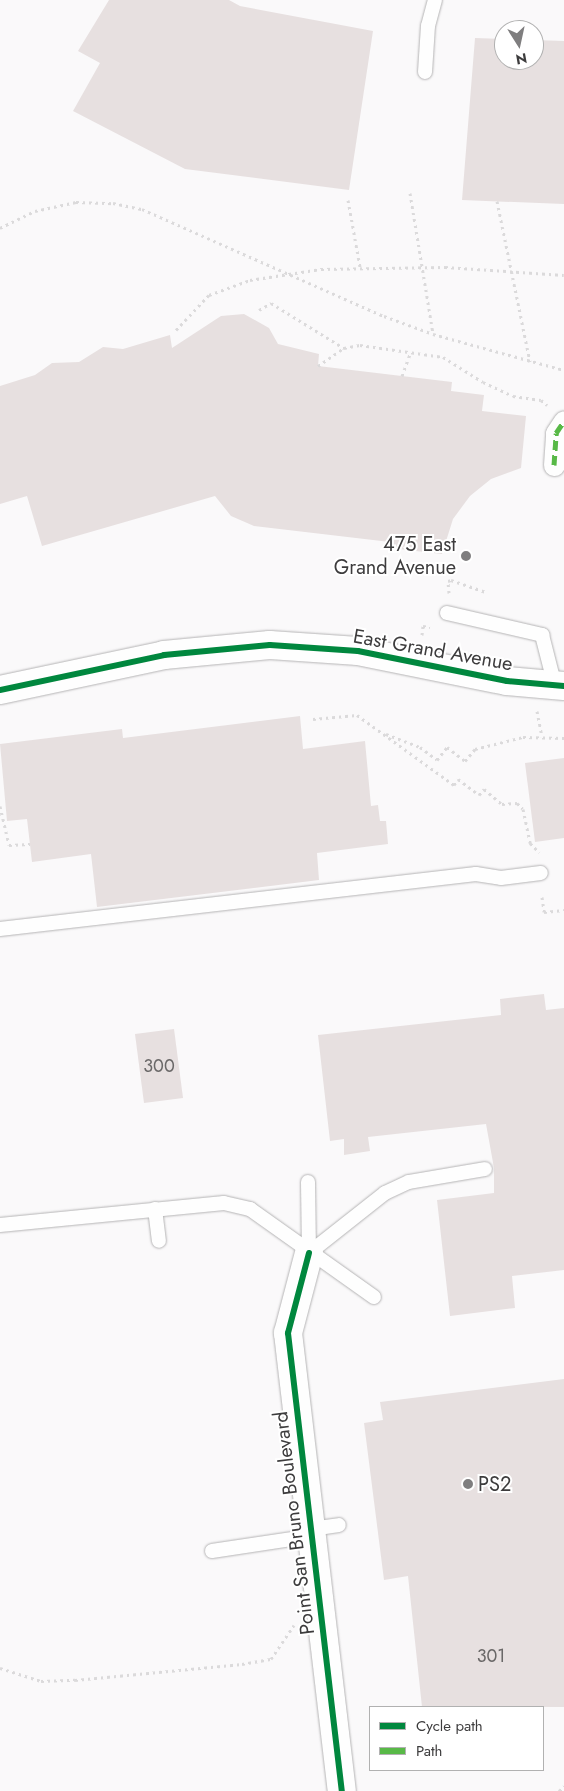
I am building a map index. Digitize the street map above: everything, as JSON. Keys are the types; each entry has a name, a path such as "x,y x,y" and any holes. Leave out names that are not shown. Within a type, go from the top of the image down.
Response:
{"street":[{"path":"554,465 558,415"},
{"name":"East Grand Avenue","path":"0,690 164,655 270,645 358,651 507,681 559,686"},
{"name":"Point San Bruno Boulevard","path":"310,1253 288,1333 342,1791"}],"lane":[{"path":"424,72 428,26 435,0"},
{"path":"447,613 542,635 559,686"},
{"path":"0,929 476,874 501,878 541,866"},
{"path":"310,1253 384,1193 409,1182 486,1169"},
{"path":"308,1182 310,1253"},
{"path":"0,1225 224,1202 250,1209 374,1297"},
{"path":"155,1209 159,1242"},
{"path":"212,1551 339,1525"}],"path":[{"path":"410,193 433,334"},
{"path":"348,200 360,267"},
{"path":"497,201 530,362"},
{"path":"0,228 35,211 76,202 113,203 142,209 336,297 433,334 564,370"},
{"path":"176,330 209,295 250,280 321,269 445,267 564,275"},
{"path":"259,310 271,303 344,348"},
{"path":"318,366 344,348 360,345 410,354 443,357 483,382 513,396 541,400 558,415"},
{"path":"402,376 410,354"},
{"path":"450,593 448,581 451,580 486,592"},
{"path":"421,638 423,626"},
{"path":"536,705 542,738"},
{"path":"313,719 357,715 454,785 458,779 479,795 484,789 502,804 522,806 530,844 538,848 541,866"},
{"path":"381,732 420,747 437,760 447,748 465,761 475,749 523,736 564,738"},
{"path":"0,806 9,845 30,844"},
{"path":"542,897 544,912 564,910"},
{"path":"0,1668 40,1680 67,1680 141,1676 242,1664 270,1659 291,1626 322,1623"},
{"path":"558,1791 564,1786"}],"building":[{"path":"109,0 229,0 240,6 373,31 349,190 185,169 73,111 100,63 78,51"},
{"path":"475,38 494,39 494,70 544,70 544,40 564,41 564,204 462,200"},
{"path":"244,314 269,328 278,344 319,354 318,366 452,382 451,391 484,395 482,411 526,416 521,468 491,479 470,496 453,519 442,554 390,548 390,542 254,526 231,516 215,496 42,546 27,496 0,504 0,386 35,375 52,363 79,362 103,347 123,349 170,335 172,348 221,316"},
{"path":"300,716 303,749 365,741 371,806 378,805 380,821 386,821 388,844 317,853 319,880 97,907 91,854 32,862 27,819 7,821 0,744 122,729 123,738"},
{"path":"564,758 564,838 535,842 525,763"},
{"path":"544,994 546,1010 564,1008 564,1270 512,1276 515,1308 450,1316 437,1200 494,1193 494,1168 486,1124 368,1137 370,1151 344,1155 344,1139 330,1141 318,1035 501,1015 500,999"},
{"path":"174,1029 183,1098 144,1103 135,1034"},
{"path":"564,1379 564,1707 422,1706 408,1576 384,1580 364,1423 383,1420 380,1402"}],"marked path":[{"path":"554,465 556,433 564,421"}],"cycle path":[{"path":"0,690 164,655 270,645 358,651 507,681 564,686"},
{"path":"309,1253 288,1333 342,1791"}],"place":[{"name":"475 East Grand Avenue","path":"466,556"},
{"name":"PS2","path":"468,1484"}]}
